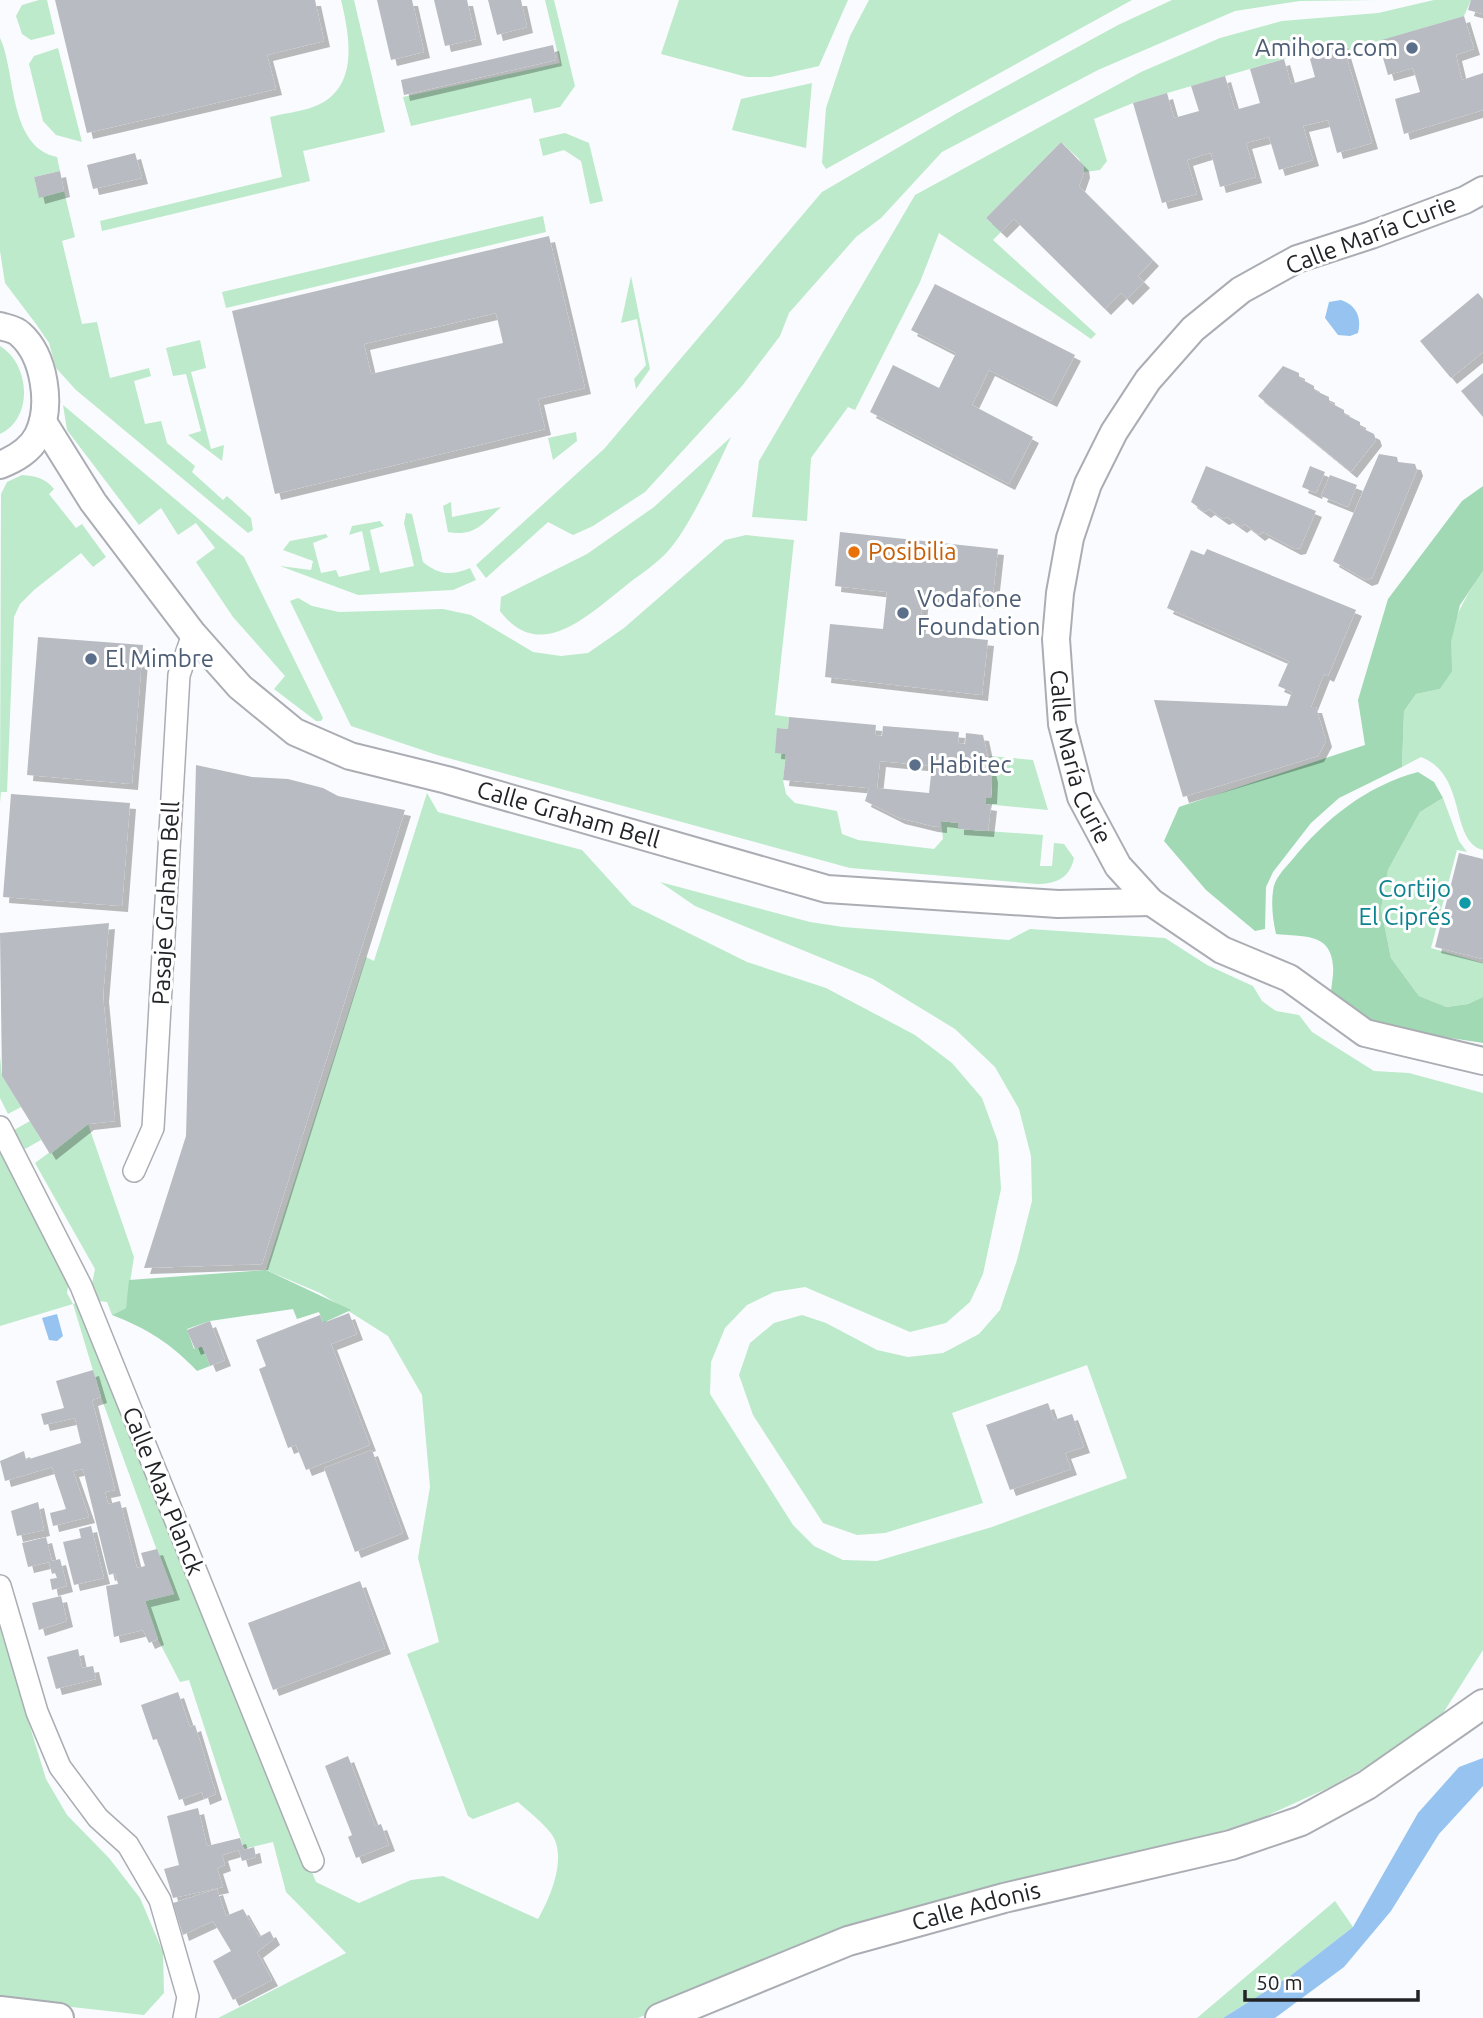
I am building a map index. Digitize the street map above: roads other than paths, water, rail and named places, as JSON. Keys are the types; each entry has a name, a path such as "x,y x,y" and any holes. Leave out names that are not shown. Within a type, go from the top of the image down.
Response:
{"main road":[{"name":"Calle Adonis","path":"660,2018 848,1941 1004,1898 1231,1845 1301,1821 1367,1785 1483,1704"},
{"path":"0,2011 59,2018"}],"street":[{"name":"Calle María Curie","path":"1483,190 1465,200 1407,222 1297,258 1241,290 1193,330 1148,380 1114,432 1087,484 1070,538 1060,593 1057,651 1062,724 1081,797 1118,866 1152,902 1222,950 1289,978 1365,1033 1483,1061"},
{"path":"0,326 18,332 32,348 44,390 43,422 37,437 8,461"},
{"name":"Calle Graham Bell","path":"43,422 93,502 193,634 240,687 295,732 350,756 459,783 827,889 1058,904 1152,902"},
{"name":"Calle Graham Bell","path":"8,461 43,463 93,502"},
{"name":"Pasaje Graham Bell","path":"134,1171 153,1128 179,675 193,634"},
{"name":"Calle Max Planck","path":"0,1127 81,1286 313,1861"},
{"path":"0,1586 37,1712 60,1767 98,1818 128,1845 160,1900 188,1997 184,2018"}],"water":[{"path":"1341,300 1357,312 1358,333 1350,336 1338,335 1325,318 1329,302"},
{"path":"57,1314 63,1336 57,1341 49,1340 42,1318"},
{"path":"1483,1758 1483,1786 1439,1834 1391,1911 1344,1967 1275,2018 1223,2018 1290,1976 1353,1927 1418,1813 1459,1767"}],"place":[{"name":"Amihora.com","path":"1412,48"},
{"name":"Posibilia","path":"854,552"},
{"name":"Vodafone Foundation","path":"903,613"},
{"name":"El Mimbre","path":"91,659"},
{"name":"Habitec","path":"915,765"},
{"name":"Cortijo El Ciprés","path":"1465,903"}]}
